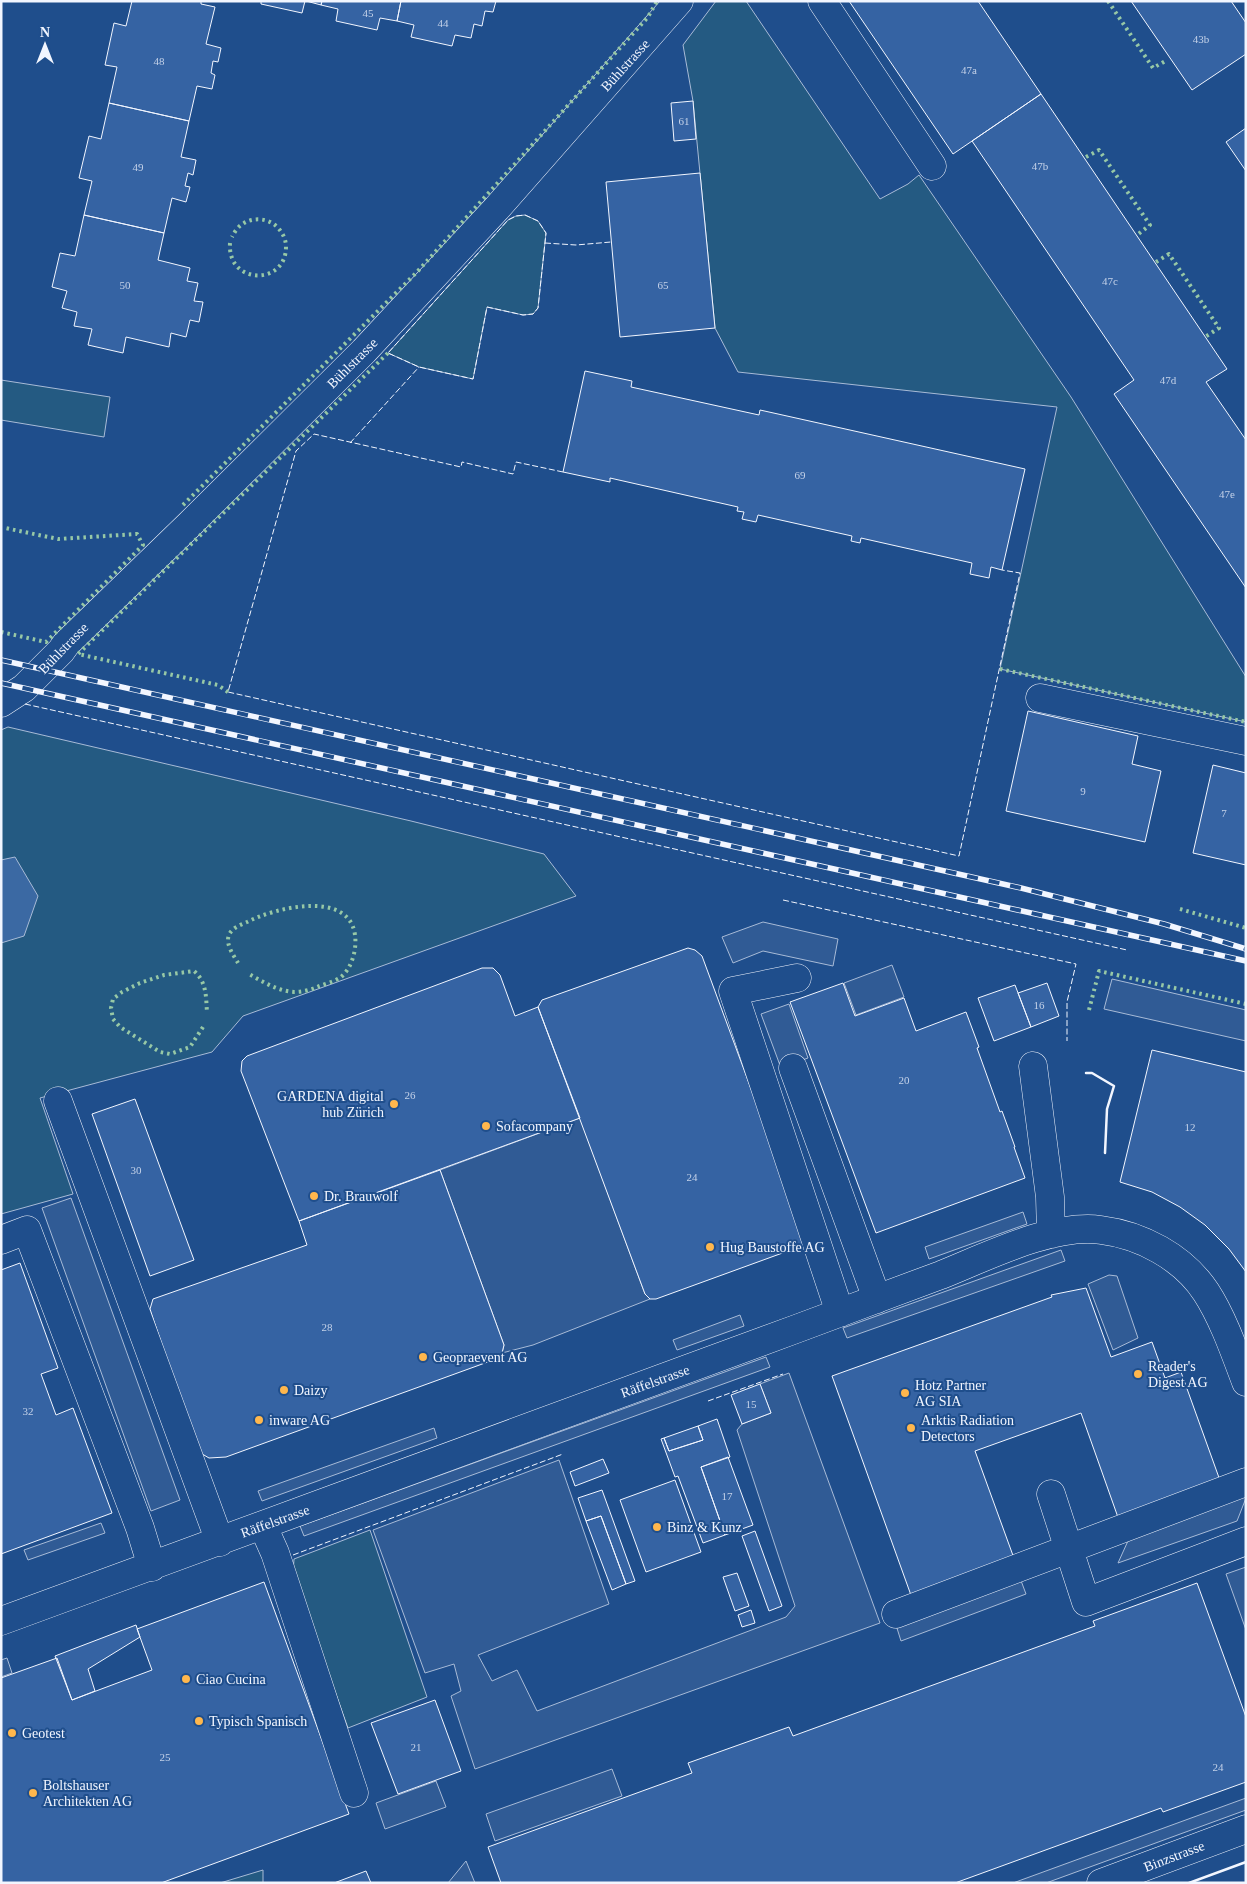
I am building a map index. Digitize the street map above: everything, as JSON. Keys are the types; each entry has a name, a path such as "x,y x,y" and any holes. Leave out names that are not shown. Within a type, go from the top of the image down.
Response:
{"street":[{"name":"Bühlstrasse","path":"1,703 24,688 66,644 364,351 497,208 679,1"},
{"path":"822,1 932,166"},
{"path":"1040,698 1246,742"},
{"path":"797,978 733,990 840,1312"},
{"path":"1033,1066 1050,1197 1051,1234"},
{"path":"793,1068 877,1299"},
{"path":"58,1101 220,1542"},
{"name":"Räffelstrasse","path":"1,1621 220,1542 877,1299 1041,1236 1051,1234 1097,1229 1142,1240 1164,1252 1188,1272 1206,1291 1246,1382"},
{"path":"1,1240 27,1230 140,1528 152,1567"},
{"path":"896,1614 1246,1482"},
{"path":"1051,1494 1086,1602 1246,1541"},
{"path":"263,1526 354,1793"},
{"name":"Binzstrasse","path":"1101,1883 1246,1828"}],"shaded area":[{"path":"716,1 746,1 880,199 908,184 919,175 1071,397 1246,677 1246,722 1000,669 1057,407 738,372 715,328 693,101 683,45"},
{"path":"525,215 538,221 546,233 538,308 533,314 523,315 487,307 473,379 419,367 388,353 508,220 516,216"},
{"path":"1,380 110,397 104,437 1,420"},
{"path":"8,727 544,854 576,896 243,1016 212,1052 40,1098 73,1194 1,1214 1,730"},
{"path":"15,857 38,896 24,936 1,943 1,860"},
{"path":"763,922 838,939 833,966 763,951 733,963 722,937"},
{"path":"892,965 904,997 856,1015 844,983"},
{"path":"1112,979 1246,1010 1246,1041 1104,1009"},
{"path":"789,1004 808,1058 781,1068 761,1014"},
{"path":"580,1118 645,1294 650,1299 533,1345 502,1353 504,1345 440,1170"},
{"path":"71,1198 180,1500 151,1511 42,1208"},
{"path":"1023,1212 1027,1224 929,1259 925,1247"},
{"path":"1061,1250 1065,1261 847,1338 843,1328"},
{"path":"1109,1275 1117,1276 1138,1338 1113,1350 1088,1284"},
{"path":"740,1315 744,1326 677,1350 673,1340"},
{"path":"766,1357 770,1367 304,1536 300,1526"},
{"path":"789,1373 880,1623 475,1769 451,1696 461,1691 454,1664 425,1673 373,1530 559,1460 609,1604 478,1655 492,1681 517,1670 537,1711 786,1617 795,1606 737,1430 742,1424 771,1413 760,1384"},
{"path":"434,1428 437,1438 262,1501 258,1491"},
{"path":"1246,1494 1237,1521 1118,1563 1132,1532"},
{"path":"101,1523 105,1533 28,1560 24,1550"},
{"path":"370,1530 427,1697 348,1728 293,1574 294,1559"},
{"path":"1246,1567 1246,1630 1226,1574"},
{"path":"1020,1578 1026,1594 901,1641 896,1625"},
{"path":"7,1658 12,1673 1,1677 1,1660"},
{"path":"612,1769 622,1796 495,1841 486,1814"},
{"path":"436,1781 446,1807 385,1829 376,1803"},
{"path":"1246,1798 1246,1810 1046,1883 1013,1883"},
{"path":"466,1861 475,1883 448,1883"},
{"path":"263,1870 263,1883 220,1883"}],"building":[{"path":"132,1 201,1 201,4 215,7 206,44 221,48 218,62 213,61 211,73 215,75 212,89 197,86 189,121 109,103 117,67 105,65 114,23 126,26"},
{"path":"261,1 305,1 302,13 261,4"},
{"path":"306,1 322,1 321,5"},
{"path":"322,1 401,1 397,21 380,18 377,30 336,21 338,9 321,5"},
{"path":"401,1 496,1 493,12 485,11 482,26 474,24 471,38 455,35 452,46 411,37 414,25 397,21"},
{"path":"849,1 978,1 1041,94 953,154"},
{"path":"1131,1 1231,1 1246,23 1246,54 1192,90"},
{"path":"1041,94 1227,369 1206,382 1246,440 1246,588 1114,394 1134,380 972,141"},
{"path":"693,101 696,139 674,141 671,103"},
{"path":"109,103 189,121 181,157 196,160 193,175 188,173 185,186 190,187 186,202 172,198 164,233 84,215 92,181 79,178 89,136 101,139"},
{"path":"1246,128 1246,171 1226,142"},
{"path":"700,173 715,328 620,337 606,182"},
{"path":"84,215 164,233 158,260 190,268 187,281 198,283 194,301 203,302 199,322 190,320 186,337 171,333 169,347 126,337 123,353 88,345 92,329 74,326 77,312 62,308 67,291 52,287 60,253 75,256"},
{"path":"585,371 632,381 631,387 759,415 760,410 1025,469 1002,570 991,567 989,578 970,574 972,563 861,538 860,543 851,541 852,536 758,515 756,522 742,519 744,512 737,511 738,507 610,478 610,482 563,472"},
{"path":"1028,711 1138,736 1132,764 1161,771 1145,842 1006,811"},
{"path":"1213,765 1246,773 1246,865 1193,853"},
{"path":"688,948 695,950 702,956 805,1235 805,1243 799,1247 656,1299 650,1299 645,1294 538,1007 542,1000"},
{"path":"482,968 493,968 500,975 515,1016 538,1007 580,1118 299,1221 241,1071 242,1061 247,1056"},
{"path":"843,983 855,1016 904,998 916,1031 966,1012 979,1047 977,1048 1000,1112 1002,1111 1025,1178 876,1233 790,1002"},
{"path":"1047,983 1059,1016 1031,1027 1018,993"},
{"path":"1015,985 1031,1027 994,1041 978,998"},
{"path":"1152,1050 1246,1072 1246,1272 1229,1249 1205,1225 1180,1207 1152,1192 1120,1182"},
{"path":"135,1099 194,1260 150,1276 92,1114"},
{"path":"440,1170 504,1345 502,1353 496,1359 226,1457 209,1458 197,1451 150,1309 153,1299 307,1245 299,1221"},
{"path":"20,1263 58,1368 41,1374 56,1415 73,1408 112,1513 1,1554 1,1270"},
{"path":"1086,1288 1111,1357 1152,1342 1165,1378 1181,1372 1222,1486 1120,1523 1081,1413 975,1451 1015,1561 912,1598 832,1376 1052,1297 1051,1295"},
{"path":"760,1384 771,1413 742,1424 731,1395"},
{"path":"717,1419 730,1457 701,1467 725,1535 703,1543 678,1476 675,1477 661,1439 664,1438 669,1451 703,1440 698,1426"},
{"path":"698,1426 703,1440 669,1451 664,1438"},
{"path":"728,1457 753,1525 725,1535 701,1467"},
{"path":"603,1459 609,1473 575,1486 570,1472"},
{"path":"675,1480 701,1552 646,1572 620,1500"},
{"path":"602,1490 635,1581 626,1584 601,1516 586,1521 578,1498"},
{"path":"601,1516 626,1584 612,1590 586,1521"},
{"path":"755,1531 782,1606 769,1611 742,1536"},
{"path":"737,1573 749,1606 735,1611 723,1577"},
{"path":"264,1582 349,1814 161,1883 1,1883 1,1678 57,1658 72,1700 152,1670 137,1629"},
{"path":"1197,1583 1246,1717 1246,1782 1163,1812 1161,1808 955,1883 501,1883 488,1847 692,1773 688,1763 789,1727 793,1736 1095,1626 1093,1621"},
{"path":"751,1610 755,1623 742,1627 738,1615"},
{"path":"136,1625 140,1637 88,1669 95,1691 72,1700 55,1656"},
{"path":"435,1700 461,1771 398,1794 371,1723"},
{"path":"366,1871 371,1883 334,1883"}],"railway":[{"path":"1,660 1021,888 1164,924 1246,949"},
{"path":"1,683 1246,961"}],"hedge":[{"path":"183,505 417,272 648,17 657,1"},
{"path":"1108,1 1153,68 1167,60"},
{"path":"1086,157 1099,150 1150,225 1137,235"},
{"path":"230,243 232,257 237,267 246,273 267,274 277,269 283,260 286,242 279,229 271,222 251,220 241,225 232,237"},
{"path":"1156,262 1169,254 1219,328 1205,337"},
{"path":"228,692 218,685 78,654 388,353"},
{"path":"1,632 46,642 143,545 137,534 58,539 5,528"},
{"path":"1000,669 1246,722"},
{"path":"238,963 229,946 229,935 236,927 259,917 291,908 309,906 325,907 339,912 350,921 355,935 354,952 348,969 338,979 309,990 294,992 276,988 249,974"},
{"path":"1180,909 1246,928"},
{"path":"203,1027 190,1047 170,1054 160,1052 120,1027 113,1019 111,1008 113,999 140,983 164,975 194,971 204,985 207,1013"},
{"path":"1089,1010 1099,971 1246,1004"}],"fence":[{"path":"525,215 538,221 546,233 538,308 533,314 523,315 487,307 473,379 419,367 388,353 508,220 516,216 525,215"},
{"path":"545,243 576,245 611,242"},
{"path":"350,443 419,367"},
{"path":"563,472 516,462 513,474 462,462 461,467 314,434 296,451 228,692 959,856 1020,573 1002,570"},
{"path":"25,704 1127,950"},
{"path":"783,900 1076,964 1067,1002 1067,1041"},
{"path":"708,1401 783,1374"},
{"path":"293,1555 563,1454"}],"wall":[{"path":"1086,1073 1092,1073 1114,1086 1107,1109 1105,1153"},
{"path":"1189,1883 1246,1862"}],"place":[{"name":"GARDENA digital hub Zürich","path":"394,1104"},
{"name":"Sofacompany","path":"486,1126"},
{"name":"Dr. Brauwolf","path":"314,1196"},
{"name":"Hug Baustoffe AG","path":"710,1247"},
{"name":"Geopraevent AG","path":"423,1357"},
{"name":"Reader's Digest AG","path":"1138,1374"},
{"name":"Daizy","path":"284,1390"},
{"name":"Hotz Partner AG SIA","path":"905,1393"},
{"name":"inware AG","path":"259,1420"},
{"name":"Arktis Radiation Detectors","path":"911,1428"},
{"name":"Binz & Kunz","path":"657,1527"},
{"name":"Ciao Cucina","path":"186,1679"},
{"name":"Typisch Spanisch","path":"199,1721"},
{"name":"Geotest","path":"12,1733"},
{"name":"Boltshauser Architekten AG","path":"33,1793"}]}
